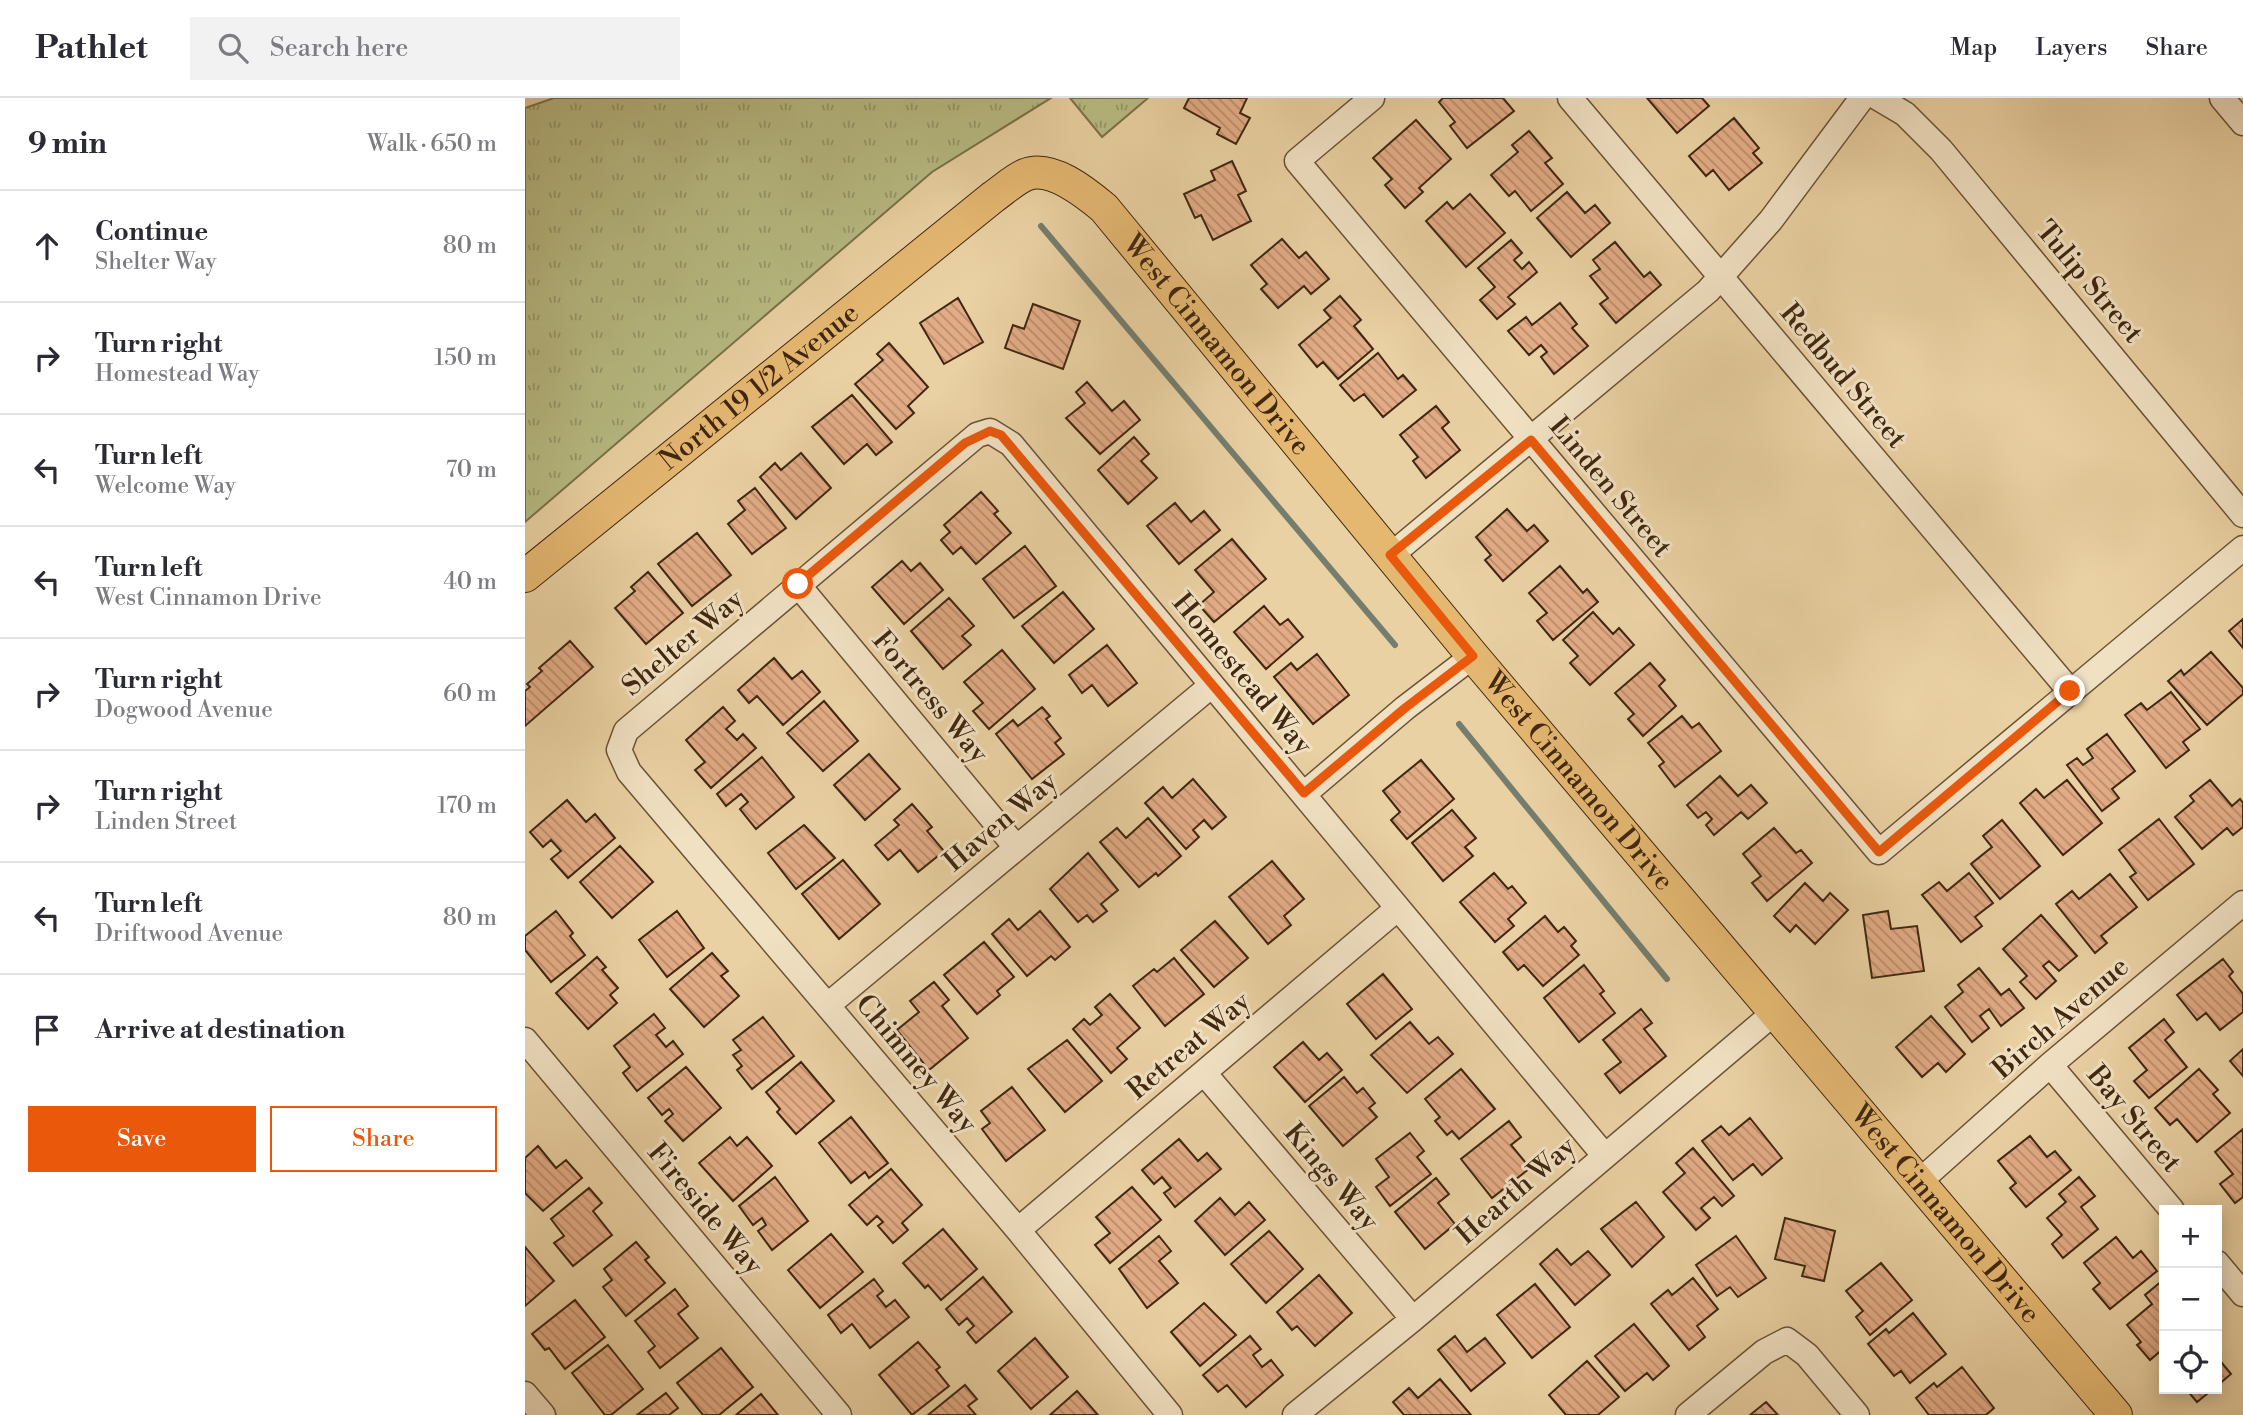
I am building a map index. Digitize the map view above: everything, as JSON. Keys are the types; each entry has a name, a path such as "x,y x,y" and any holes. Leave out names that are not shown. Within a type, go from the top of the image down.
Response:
{"main road":[{"name":"West Cinnamon Drive","path":"993,197 1027,174 1058,177 1081,189 1104,208 1473,656 2116,1415"},
{"name":"North 19 1/2 Avenue","path":"525,576 993,197"}],"street":[{"name":"Linden Street","path":"1372,98 1297,161 1879,852 2070,691"},
{"name":"Redbud Street","path":"1570,98 2070,691"},
{"path":"1390,555 1641,349 1720,277 1794,191 1862,98"},
{"name":"Tulip Street","path":"1878,98 1905,114 1941,150 2243,515"},
{"path":"2222,98 2243,123"},
{"name":"Shelter Way","path":"619,750 626,731 965,443 990,431"},
{"name":"Homestead Way","path":"990,431 1011,444 1604,1154"},
{"path":"2070,691 2243,548"},
{"name":"Fortress Way","path":"798,584 1016,847"},
{"path":"1304,793 1405,708 1473,656"},
{"name":"Haven Way","path":"828,1005 1212,685"},
{"name":"Chimney Way","path":"619,750 628,772 1019,1230 1170,1415"},
{"name":"Birch Avenue","path":"1920,1181 2050,1065 2243,904"},
{"name":"Retreat Way","path":"1019,1230 1398,908"},
{"name":"Hearth Way","path":"1295,1415 1413,1319 1604,1154 1775,1012"},
{"name":"Fireside Way","path":"525,1040 839,1415"},
{"name":"Bay Street","path":"2050,1065 2168,1205"},
{"name":"Kings Way","path":"1204,1073 1413,1319"},
{"path":"2221,1268 2243,1294"},
{"path":"1688,1415 1765,1352 1787,1340 1807,1355 1857,1415"},
{"path":"525,1394 543,1415"}],"green space":[{"path":"554,98 1051,98 932,172 525,522 525,108"},
{"path":"1070,98 1148,98 1102,137"}],"building":[{"path":"1189,98 1247,98 1240,113 1250,118 1236,144 1217,134 1220,128 1184,108"},
{"path":"1443,98 1503,98 1514,111 1467,148 1450,126 1455,122 1439,102"},
{"path":"1647,98 1702,98 1709,106 1677,133"},
{"path":"1734,118 1759,148 1753,153 1762,163 1729,190 1713,170 1706,176 1689,156"},
{"path":"1416,120 1451,159 1419,188 1423,192 1405,208 1385,185 1392,179 1373,158"},
{"path":"1529,131 1552,158 1545,163 1563,184 1531,211 1515,191 1509,196 1491,175 1518,152 1512,145"},
{"path":"1232,161 1246,191 1238,195 1251,221 1213,240 1201,215 1195,218 1184,194 1215,180 1211,171"},
{"path":"1567,192 1585,213 1595,205 1610,223 1571,257 1537,218"},
{"path":"1470,194 1505,233 1466,267 1426,221 1447,202 1453,209"},
{"path":"1282,239 1299,258 1306,252 1329,279 1311,294 1304,286 1278,308 1261,289 1267,284 1251,265"},
{"path":"1511,240 1522,253 1514,260 1522,269 1529,262 1537,272 1508,297 1515,304 1497,319 1480,300 1495,287 1478,268"},
{"path":"1615,242 1644,277 1650,272 1661,285 1616,323 1600,304 1608,298 1590,276 1600,269 1593,260"},
{"path":"1340,296 1361,320 1354,326 1373,349 1338,379 1323,362 1317,367 1299,345 1331,318 1324,310"},
{"path":"958,298 983,342 944,364 920,323"},
{"path":"1560,303 1577,324 1572,328 1588,346 1554,374 1541,357 1547,352 1541,345 1529,355 1508,331 1526,317 1532,325"},
{"path":"1033,304 1080,321 1063,369 1005,348 1013,325 1024,329"},
{"path":"889,343 928,387 908,406 914,413 896,429 855,384 883,360 877,354"},
{"path":"1378,353 1398,379 1403,375 1416,390 1383,417 1364,394 1354,401 1340,385"},
{"path":"1087,382 1112,411 1124,401 1140,420 1100,454 1066,418 1085,403 1076,392"},
{"path":"852,395 892,442 876,455 867,444 844,464 812,427"},
{"path":"1436,406 1449,422 1442,428 1460,450 1426,478 1413,461 1418,457 1400,435"},
{"path":"1134,437 1149,454 1141,461 1157,478 1128,504 1098,470"},
{"path":"801,453 831,488 796,519 760,477 775,463 781,470"},
{"path":"755,488 786,528 752,554 728,524 745,510 738,501"},
{"path":"981,492 998,511 994,514 1011,533 976,564 961,547 953,554 941,540 950,532 944,525"},
{"path":"1175,503 1191,522 1204,511 1220,530 1179,564 1147,526"},
{"path":"1507,509 1527,531 1534,525 1548,541 1503,581 1485,560 1491,555 1476,537"},
{"path":"697,533 731,575 692,606 658,564"},
{"path":"1232,539 1266,579 1214,622 1199,605 1214,592 1195,570"},
{"path":"1025,546 1056,586 1014,618 983,579"},
{"path":"902,561 911,571 920,563 943,590 904,624 872,587"},
{"path":"1560,566 1583,593 1587,589 1598,602 1553,640 1537,621 1547,613 1529,593"},
{"path":"648,572 683,613 646,644 615,608 635,591 631,587"},
{"path":"1063,592 1094,629 1054,663 1022,626"},
{"path":"949,598 974,626 962,636 971,645 943,669 911,631"},
{"path":"1264,606 1280,625 1288,619 1303,637 1266,669 1234,632"},
{"path":"1593,612 1613,634 1619,628 1634,645 1590,685 1570,663 1578,656 1563,640"},
{"path":"2243,619 2243,648 2229,631"},
{"path":"570,641 593,667 525,726 525,691 530,687 527,684 542,671 539,668"},
{"path":"1107,645 1137,683 1108,706 1092,685 1082,693 1069,675"},
{"path":"1002,650 1035,689 989,729 973,711 983,703 964,682"},
{"path":"2211,652 2243,688 2243,694 2207,725 2168,681 2181,670 2184,675"},
{"path":"1317,654 1349,695 1313,724 1274,677 1291,663 1297,670"},
{"path":"774,658 792,679 802,671 820,692 783,725 757,696 749,703 738,690"},
{"path":"1650,663 1665,680 1659,686 1676,706 1643,736 1628,719 1634,714 1615,693"},
{"path":"2171,692 2200,729 2183,742 2189,750 2166,768 2125,715 2141,703 2147,710"},
{"path":"824,701 858,741 823,771 787,733"},
{"path":"723,707 735,721 726,729 737,740 743,734 756,748 711,788 695,770 705,762 686,740"},
{"path":"1042,707 1050,716 1046,719 1061,738 1055,743 1064,754 1032,779 996,734 1013,720 1018,726"},
{"path":"1682,716 1692,728 1699,723 1721,751 1675,787 1659,766 1664,762 1648,743"},
{"path":"2107,734 2135,771 2112,789 2119,798 2102,811 2067,765 2077,758 2083,765 2093,758 2087,749"},
{"path":"869,754 900,789 865,820 834,785"},
{"path":"762,757 794,797 756,829 740,809 748,802 741,794 726,806 717,794"},
{"path":"1421,760 1454,799 1407,839 1391,820 1400,812 1383,791"},
{"path":"1720,776 1738,796 1751,785 1767,803 1748,819 1741,812 1714,835 1706,825 1712,819 1706,812 1698,818 1687,805"},
{"path":"1193,779 1226,817 1212,829 1204,820 1193,830 1199,837 1186,849 1145,803 1163,787 1172,798"},
{"path":"2067,780 2102,823 2063,855 2020,803 2036,789 2044,798"},
{"path":"2210,780 2232,806 2240,799 2243,803 2243,827 2233,835 2227,828 2202,849 2175,817 2194,801 2190,796"},
{"path":"567,800 586,822 595,814 615,838 568,878 551,859 561,851 551,840 543,847 530,832"},
{"path":"912,804 932,827 927,831 944,851 918,872 900,850 888,860 875,845 899,825 894,820"},
{"path":"1452,810 1476,838 1465,847 1473,856 1443,881 1412,843"},
{"path":"1148,818 1181,856 1158,876 1156,873 1139,887 1100,842 1117,828 1126,838"},
{"path":"2159,819 2194,864 2148,900 2130,877 2136,873 2119,850"},
{"path":"2002,820 2040,866 2000,899 1971,864 1992,847 1983,836"},
{"path":"804,825 835,858 796,889 768,853"},
{"path":"1774,828 1796,853 1801,850 1812,863 1767,901 1752,883 1761,876 1743,854"},
{"path":"620,846 653,882 612,918 580,882"},
{"path":"1088,853 1118,890 1101,904 1107,911 1093,922 1087,915 1078,922 1050,889"},
{"path":"843,860 880,904 839,939 802,894"},
{"path":"1272,861 1304,899 1284,916 1291,925 1268,944 1229,897"},
{"path":"1494,873 1508,889 1512,886 1526,903 1508,919 1514,926 1495,942 1460,902"},
{"path":"1969,873 1993,903 1975,917 1982,926 1961,942 1922,895 1939,882 1947,891"},
{"path":"2110,874 2137,907 2101,936 2107,943 2095,953 2056,904 2072,891 2079,899"},
{"path":"1805,883 1823,901 1830,893 1848,910 1815,944 1796,925 1790,932 1774,916"},
{"path":"556,911 585,955 551,982 525,950 525,936"},
{"path":"677,911 704,948 667,977 639,940"},
{"path":"1040,911 1070,947 1055,960 1051,956 1027,976 992,934 1009,919 1018,930"},
{"path":"1888,911 1891,929 1917,926 1924,971 1872,978 1863,915"},
{"path":"2041,915 2077,956 2059,971 2049,961 2043,966 2056,981 2036,999 2020,982 2027,976 2003,949"},
{"path":"1545,916 1558,932 1564,927 1576,941 1571,946 1579,955 1543,986 1524,965 1518,970 1503,952"},
{"path":"1215,921 1248,958 1214,987 1181,950"},
{"path":"984,942 1014,977 997,991 1000,995 977,1014 944,975"},
{"path":"712,953 728,971 721,976 739,996 704,1027 670,989"},
{"path":"597,957 606,967 602,970 618,988 610,995 617,1003 588,1029 556,993"},
{"path":"1174,958 1204,994 1165,1026 1133,986 1154,969 1157,972"},
{"path":"2223,959 2233,972 2229,976 2243,994 2243,1012 2220,1030 2206,1013 2197,1020 2177,995"},
{"path":"1584,965 1604,991 1600,994 1615,1013 1579,1042 1544,998"},
{"path":"1979,968 2001,995 2009,989 2024,1008 2001,1026 1989,1009 1980,1016 1989,1028 1972,1042 1945,1007 1963,992 1958,985"},
{"path":"1383,974 1412,1009 1376,1039 1347,1004"},
{"path":"934,982 949,1000 942,1006 968,1038 929,1070 897,1030 919,1012 910,1001"},
{"path":"1110,994 1140,1028 1117,1048 1127,1059 1111,1073 1073,1029 1084,1019 1090,1025 1102,1015 1095,1007"},
{"path":"1641,1009 1652,1023 1644,1029 1666,1056 1620,1093 1605,1074 1621,1062 1603,1040"},
{"path":"654,1014 665,1028 656,1035 666,1047 673,1041 683,1054 637,1091 623,1073 630,1067 614,1046"},
{"path":"1931,1016 1965,1054 1946,1072 1938,1063 1922,1077 1896,1047"},
{"path":"763,1017 794,1056 752,1089 737,1070 742,1066 733,1055 741,1050 733,1040"},
{"path":"2164,1019 2174,1032 2165,1040 2187,1067 2149,1098 2134,1081 2147,1070 2129,1048"},
{"path":"1410,1022 1429,1044 1438,1037 1453,1054 1407,1093 1371,1055"},
{"path":"1067,1040 1102,1081 1065,1112 1028,1069"},
{"path":"1303,1042 1319,1060 1327,1053 1342,1070 1305,1102 1274,1067"},
{"path":"2243,1049 2243,1076 2230,1061"},
{"path":"801,1062 834,1101 796,1134 777,1112 780,1109 766,1092"},
{"path":"686,1067 721,1108 683,1141 665,1121 673,1114 669,1109 662,1115 648,1098"},
{"path":"1461,1069 1495,1109 1459,1139 1452,1131 1447,1135 1435,1121 1440,1117 1425,1099"},
{"path":"2199,1069 2218,1090 2213,1094 2230,1113 2197,1142 2177,1119 2170,1125 2155,1108"},
{"path":"1344,1077 1357,1093 1363,1088 1375,1103 1369,1108 1377,1117 1343,1146 1309,1106"},
{"path":"1012,1087 1045,1130 1006,1161 982,1129 990,1123 981,1111"},
{"path":"851,1117 888,1163 869,1178 865,1172 851,1183 819,1143"},
{"path":"1750,1118 1782,1158 1762,1175 1753,1164 1733,1180 1702,1141 1721,1126 1729,1135"},
{"path":"1509,1121 1521,1137 1511,1145 1530,1168 1492,1198 1461,1159"},
{"path":"2243,1129 2243,1197 2235,1203 2220,1184 2233,1174 2215,1152"},
{"path":"1410,1133 1424,1151 1417,1157 1431,1174 1390,1206 1376,1187 1389,1177 1376,1159"},
{"path":"2030,1136 2047,1157 2055,1151 2071,1170 2026,1207 2010,1188 2016,1183 1998,1161"},
{"path":"730,1137 737,1146 747,1137 772,1166 733,1201 699,1163"},
{"path":"1179,1139 1198,1161 1207,1153 1221,1169 1175,1207 1164,1193 1171,1188 1162,1177 1154,1184 1142,1170"},
{"path":"538,1146 556,1168 566,1160 582,1178 543,1211 525,1193 525,1158"},
{"path":"1693,1148 1734,1196 1722,1206 1714,1197 1701,1208 1710,1218 1696,1230 1663,1192 1685,1173 1676,1163"},
{"path":"891,1169 922,1205 902,1223 908,1230 893,1243 878,1226 883,1222 877,1216 867,1225 849,1205"},
{"path":"775,1177 808,1221 772,1250 758,1231 766,1225 762,1218 753,1225 739,1206"},
{"path":"2079,1177 2095,1196 2081,1207 2098,1229 2063,1258 2052,1244 2062,1235 2047,1218 2066,1202 2059,1194"},
{"path":"1436,1178 1449,1194 1438,1203 1455,1224 1425,1249 1395,1212"},
{"path":"1132,1187 1161,1220 1110,1263 1095,1245 1110,1233 1096,1217"},
{"path":"589,1188 602,1203 593,1211 612,1235 573,1266 554,1243 564,1236 551,1219"},
{"path":"1220,1198 1235,1215 1249,1202 1265,1220 1225,1255 1195,1221"},
{"path":"1636,1202 1664,1237 1632,1267 1601,1229"},
{"path":"1785,1218 1835,1231 1824,1281 1802,1276 1805,1266 1775,1259"},
{"path":"943,1229 977,1269 941,1300 928,1285 925,1288 903,1263"},
{"path":"1269,1231 1303,1269 1266,1303 1231,1264"},
{"path":"831,1234 863,1272 820,1308 788,1270"},
{"path":"1159,1236 1171,1251 1159,1261 1178,1283 1147,1308 1119,1269"},
{"path":"1736,1236 1766,1278 1738,1297 1730,1287 1717,1296 1696,1265"},
{"path":"2116,1237 2133,1258 2141,1251 2157,1271 2110,1309 2093,1289 2100,1283 2084,1263"},
{"path":"636,1242 649,1257 645,1260 665,1283 626,1316 603,1287 612,1280 604,1269"},
{"path":"525,1247 554,1281 525,1306"},
{"path":"1557,1249 1571,1265 1588,1251 1610,1275 1575,1305 1540,1264"},
{"path":"1881,1263 1912,1300 1870,1335 1856,1317 1863,1311 1846,1291"},
{"path":"1319,1275 1352,1313 1315,1346 1297,1326 1292,1330 1277,1312"},
{"path":"983,1277 1012,1312 976,1343 967,1332 974,1326 967,1318 959,1325 946,1309"},
{"path":"1693,1278 1718,1309 1697,1326 1705,1337 1689,1350 1651,1304 1668,1290 1672,1295"},
{"path":"874,1279 883,1291 877,1296 886,1307 895,1300 909,1317 870,1348 852,1324 841,1333 828,1315"},
{"path":"2159,1283 2159,1352 2150,1360 2137,1345 2141,1342 2127,1325 2152,1304 2145,1295"},
{"path":"1535,1284 1570,1327 1532,1358 1497,1315"},
{"path":"675,1289 688,1306 678,1314 698,1338 660,1368 648,1352 655,1346 635,1321"},
{"path":"575,1300 605,1337 565,1369 549,1348 545,1350 532,1334"},
{"path":"1204,1303 1236,1335 1200,1366 1171,1332"},
{"path":"1913,1313 1946,1354 1910,1383 1901,1371 1894,1376 1868,1344 1886,1329 1889,1333"},
{"path":"1634,1324 1669,1366 1653,1380 1647,1373 1625,1391 1595,1356"},
{"path":"1250,1336 1261,1349 1253,1355 1262,1367 1271,1360 1283,1375 1246,1407 1227,1385 1218,1392 1203,1375"},
{"path":"1455,1336 1467,1352 1485,1338 1505,1363 1471,1391 1438,1350"},
{"path":"1035,1338 1068,1377 1031,1409 998,1371"},
{"path":"918,1342 940,1367 936,1370 949,1386 912,1415 879,1375"},
{"path":"608,1345 643,1389 611,1415 605,1415 572,1373"},
{"path":"721,1348 753,1387 719,1415 703,1415 677,1383"},
{"path":"1587,1361 1619,1397 1598,1415 1566,1415 1549,1395"},
{"path":"2222,1363 2231,1374 2222,1382"},
{"path":"1962,1367 1994,1408 1986,1415 1929,1415 1916,1398 1934,1383 1937,1387"},
{"path":"1440,1379 1471,1415 1404,1415 1393,1402 1409,1388 1418,1398"},
{"path":"965,1385 977,1399 968,1406 976,1415 928,1415"},
{"path":"1077,1391 1098,1415 1050,1415"},
{"path":"666,1393 678,1408 669,1415 637,1415"},
{"path":"761,1394 778,1415 736,1415"},
{"path":"2190,1394 2207,1394 2197,1402"},
{"path":"1766,1402 1778,1415 1750,1415"}],"waterway":[{"path":"1041,226 1395,645"},
{"path":"1459,724 1667,979"}],"route":[{"path":"798,584 965,443 990,431 1001,435 1304,793 1405,708 1473,656 1390,555 1531,440 1879,852 2070,691"}]}
